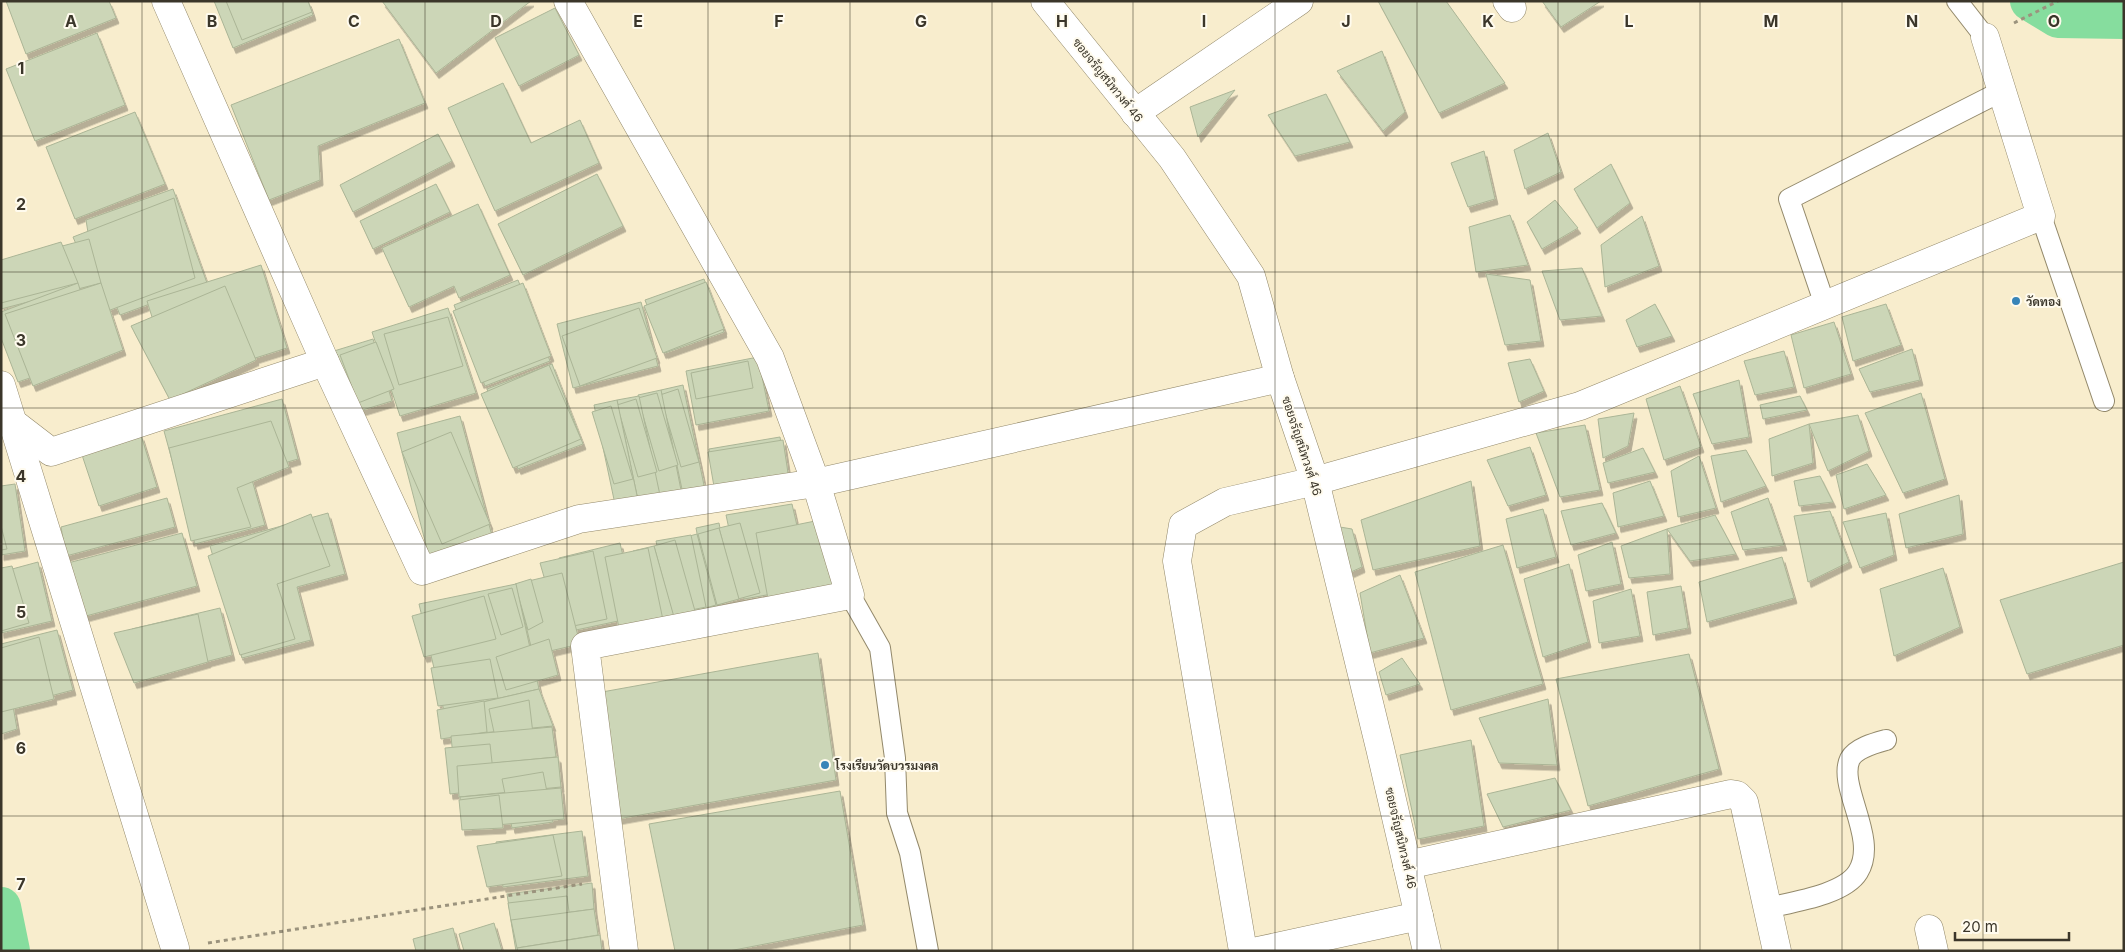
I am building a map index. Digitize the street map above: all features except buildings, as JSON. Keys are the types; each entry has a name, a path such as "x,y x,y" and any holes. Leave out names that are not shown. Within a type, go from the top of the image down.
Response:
{"street":[{"path":"166,1 325,362 422,571 579,519 816,483 1280,378"},
{"path":"568,1 770,358 816,483 850,595 585,646 624,951"},
{"name":"ซอยจรัญสนิทวงศ์ 46","path":"1045,1 1172,158 1251,276 1280,378 1315,482 1427,951"},
{"path":"1135,113 1299,1"},
{"path":"1244,951 1177,561 1183,525 1225,502 1315,482 1580,406 2041,216 1985,37"},
{"path":"7,423 51,452 325,362"},
{"path":"1,385 7,423 175,948"},
{"path":"1407,865 1731,794 1737,795 1744,802 1777,951"},
{"path":"1258,951 1419,916"}],"lane":[{"path":"1957,1 1985,37"},
{"path":"1825,305 1789,199 2002,91"},
{"path":"2041,216 2104,400"},
{"path":"850,595 880,648 894,758 897,813 910,853 928,951"},
{"path":"1767,908 1817,897 1846,883 1858,873 1864,860 1863,831 1849,783 1848,766 1851,758 1869,745 1886,740"}],"path":[{"path":"2021,19 2058,1"},
{"path":"175,948 615,879"}],"waterway":[{"path":"2030,1 2058,18 2124,19"},
{"path":"1,907 10,951"}],"place":[{"name":"วัดทอง","path":"2016,301"},
{"name":"โรงเรียนวัดบวรมงคล","path":"825,765"}]}
